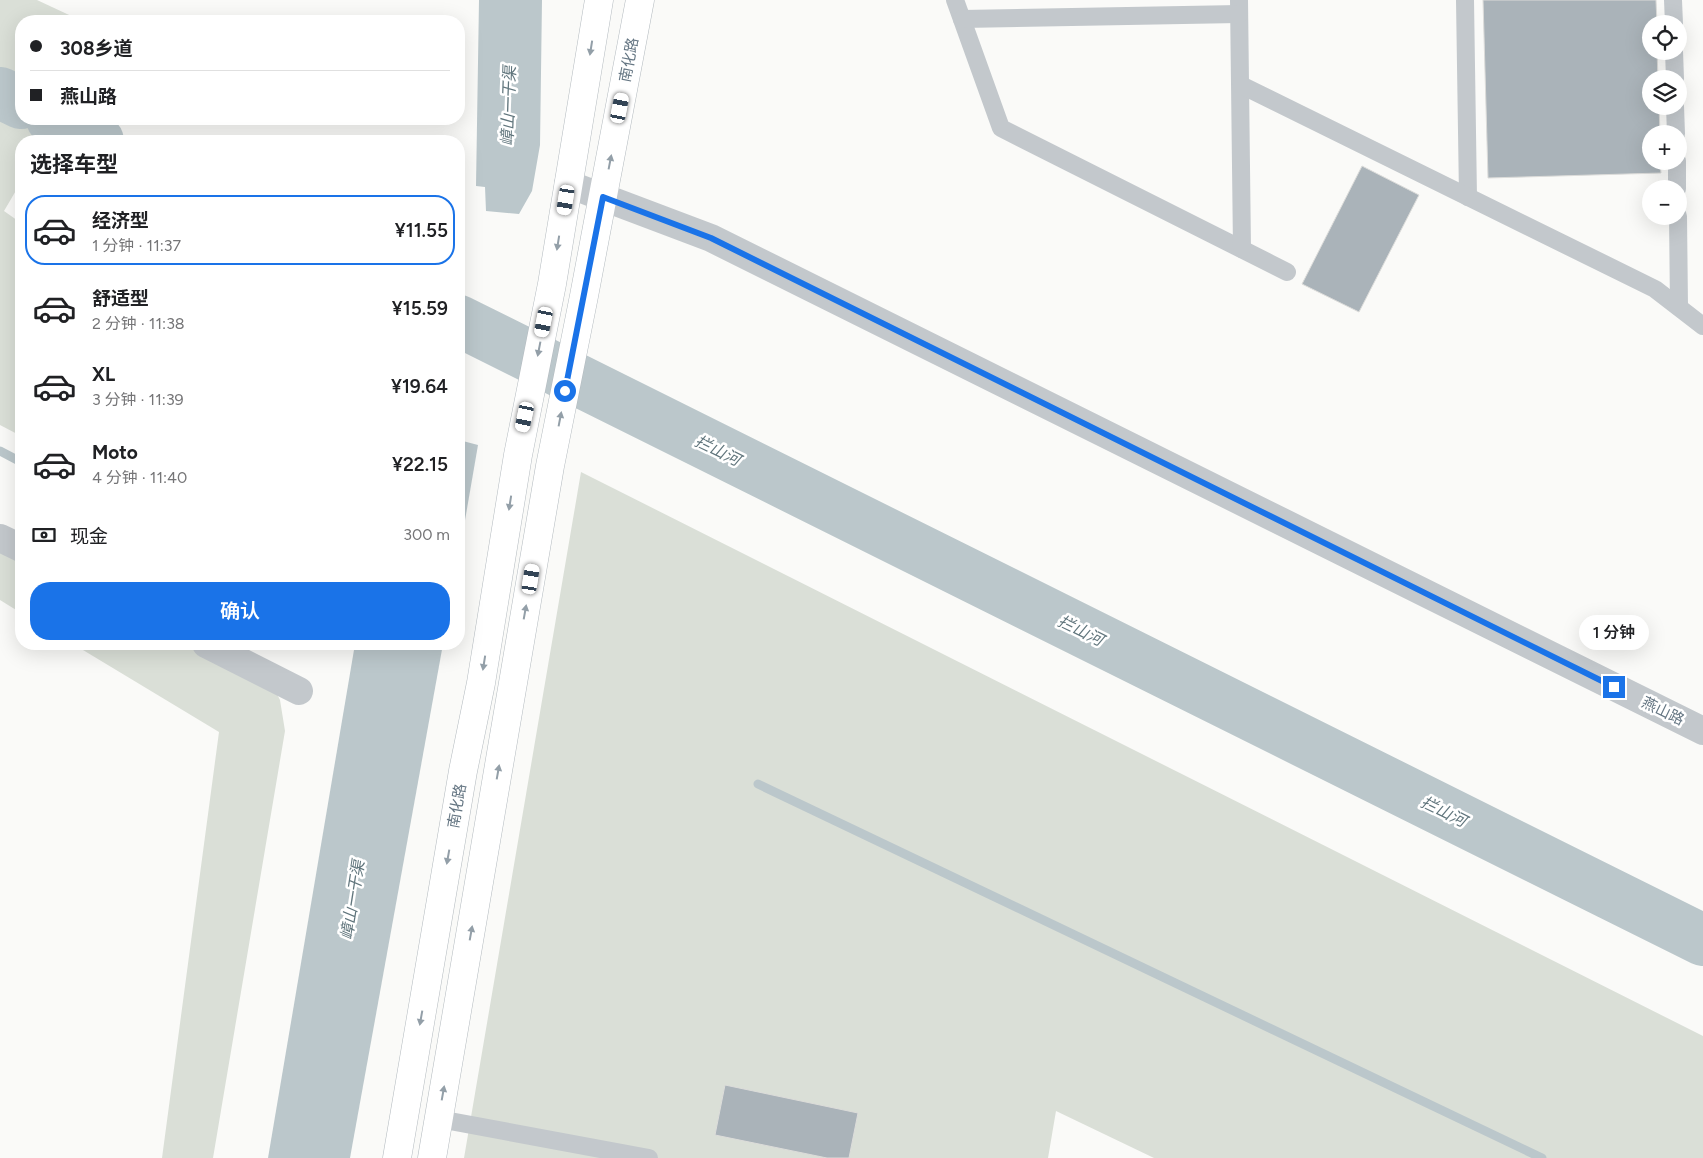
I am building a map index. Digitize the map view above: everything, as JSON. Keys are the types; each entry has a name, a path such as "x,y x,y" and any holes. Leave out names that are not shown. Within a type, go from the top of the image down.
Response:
{"main road":[{"path":"568,184 599,0"},
{"name":"南化路","path":"439,1119 550,466 640,0"},
{"name":"南化路","path":"397,1158 463,771 481,683 518,455 552,284 568,184"},
{"path":"432,1158 439,1119"}],"street":[{"name":"燕山路","path":"568,184 711,238 1703,731"},
{"path":"0,538 15,545"},
{"path":"218,650 299,692"}],"lane":[{"path":"955,0 1001,128 1287,272"},
{"path":"1465,0 1468,197"},
{"path":"1673,0 1674,15"},
{"path":"962,19 1239,7 1242,249"},
{"path":"1240,86 1654,289 1703,326"},
{"path":"1678,225 1679,308"},
{"path":"439,1119 650,1158"}],"shaded area":[{"path":"0,0 37,0 69,15 15,15 15,125 53,125 48,135 15,135 15,192 4,211 15,219 15,433 0,425"},
{"path":"581,472 1703,1036 1703,1158 1154,1158 1056,1111 1048,1158 464,1158"},
{"path":"0,548 15,556 15,609 0,600"},
{"path":"83,650 198,650 274,688 280,700 285,731 213,1158 162,1158 219,732"}],"water":[{"name":"嶂山一干渠","path":"479,0 542,0 540,145 532,191 519,214 486,211 485,187 476,186"},
{"path":"465,442 478,445 465,520"},
{"name":"嶂山一干渠","path":"354,650 442,650 350,1158 268,1158"}],"building":[{"path":"1483,0 1656,0 1657,15 1642,15 1642,60 1657,60 1658,70 1642,70 1642,115 1659,115 1660,125 1642,125 1642,170 1661,170 1661,173 1488,178"},
{"path":"1362,166 1419,195 1359,312 1302,284"},
{"path":"725,1085 858,1113 849,1158 827,1158 715,1135"}],"waterway":[{"name":"拦山河","path":"0,93 15,100"},
{"name":"拦山河","path":"65,125 85,135"},
{"name":"拦山河","path":"465,324 1703,940"},
{"path":"0,451 15,459"},
{"path":"758,784 1542,1158"}],"route":[{"path":"565,391 603,197 711,238 1614,687"}]}
